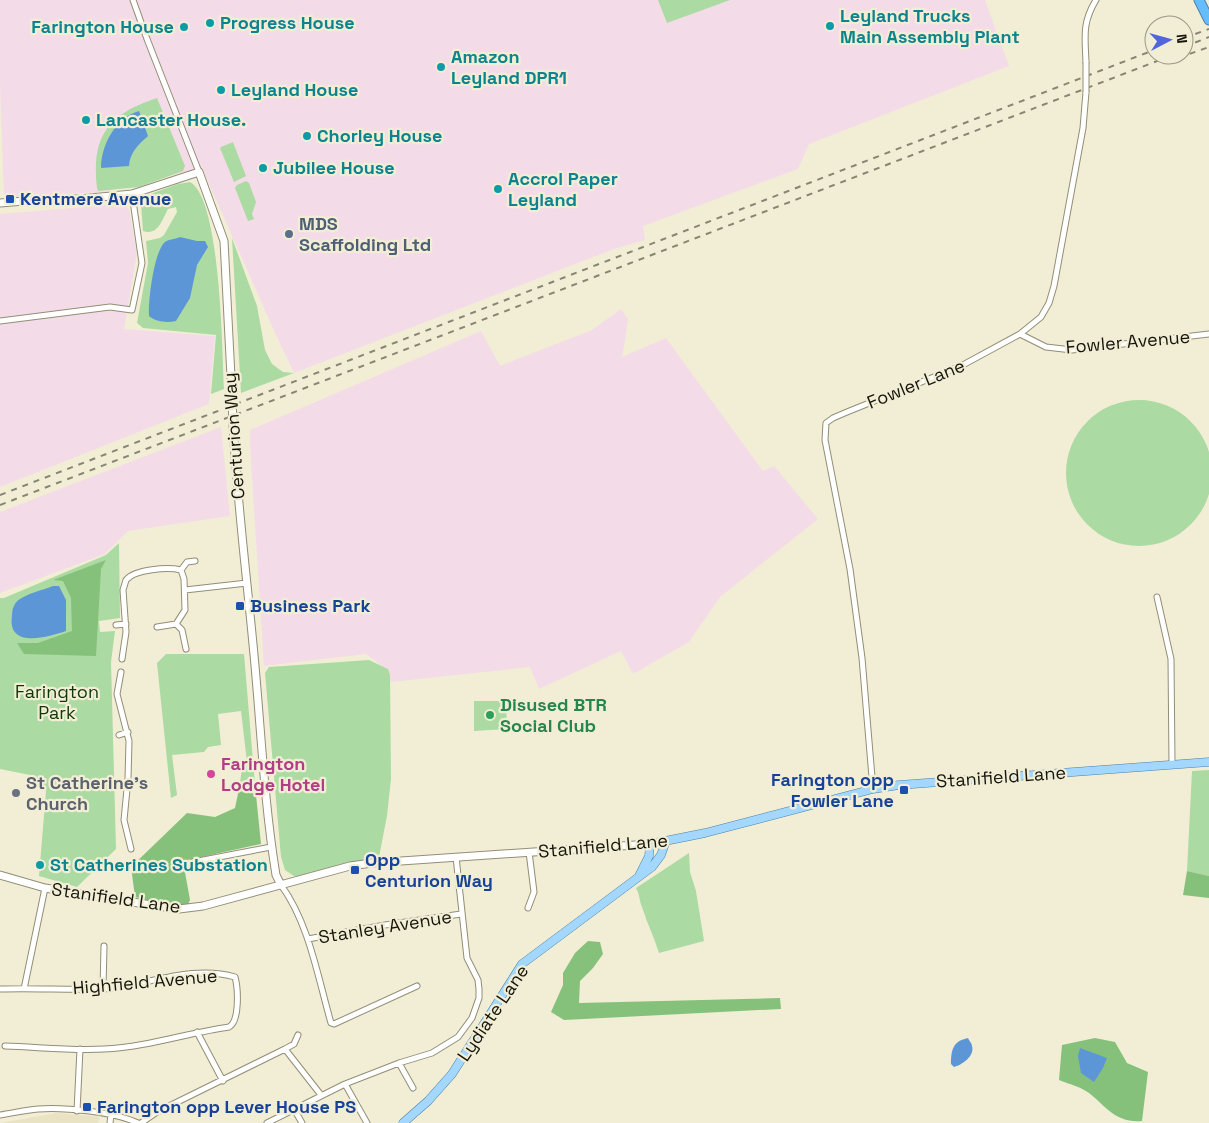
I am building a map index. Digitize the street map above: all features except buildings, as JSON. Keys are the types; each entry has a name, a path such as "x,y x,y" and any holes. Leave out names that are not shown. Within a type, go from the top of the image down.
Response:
{"highway":[{"path":"1200,0 1209,20"}],"main road":[{"name":"Stanifield Lane","path":"650,844 706,833 873,789 899,784 1209,762"},
{"name":"Lydiate Lane","path":"404,1123 428,1101 452,1074 522,964 652,867 657,861 666,841"},
{"name":"Lydiate Lane","path":"639,876 649,856 650,844"}],"street":[{"name":"Centurion Way","path":"133,0 224,241 238,499 271,847 276,874 281,885"},
{"name":"Fowler Lane","path":"873,789 862,658 850,569 824,440 826,423 847,412 962,366 1020,334 1041,317 1049,303 1054,286 1083,128 1086,92 1086,24 1088,13 1096,0"},
{"path":"0,203 48,198 80,199 132,194 199,172"},
{"path":"0,321 110,308 132,310 142,263 132,194"},
{"name":"Fowler Avenue","path":"1020,334 1046,347 1072,350 1209,334"},
{"path":"157,627 176,624 185,610 185,590 181,570 187,562 195,561"},
{"path":"122,659 126,624 124,590 126,580 134,573 172,568 181,570"},
{"path":"185,590 246,584"},
{"path":"1157,597 1172,659 1172,764"},
{"path":"116,625 126,624"},
{"path":"176,624 182,630 186,649"},
{"path":"121,672 117,694 122,718 128,732 129,754 124,820 131,848"},
{"path":"119,735 128,732"},
{"name":"Stanifield Lane","path":"0,875 45,888 179,909 203,906 350,866 650,844"},
{"path":"193,862 271,847"},
{"path":"528,908 534,892 529,852"},
{"path":"267,1123 345,1084 399,1063 432,1053 458,1038 476,1009 479,989 478,980 467,958 456,857"},
{"path":"281,885 288,895 308,939 331,1023 334,1024 417,986"},
{"path":"24,988 45,888"},
{"name":"Stanley Avenue","path":"308,939 461,914"},
{"path":"102,989 104,946"},
{"name":"Highfield Avenue","path":"0,989 102,989 193,974 235,977 237,984 236,1018 233,1024 228,1027 198,1032"},
{"path":"5,1046 104,1049 169,1040 198,1032 223,1081"},
{"path":"0,1115 39,1109 77,1111 127,1118 139,1123 157,1112 285,1049 294,1044 298,1035"},
{"path":"77,1111 80,1049"},
{"path":"285,1049 321,1095"},
{"path":"399,1063 413,1088"},
{"path":"345,1084 367,1123"},
{"path":"294,1109 302,1123"},
{"path":"110,1123 111,1115"}],"shaded area":[{"path":"0,0 985,0 1009,66 809,144 798,169 643,226 645,240 614,249 294,373 202,168 105,192 4,197 0,85"},
{"path":"109,205 126,206 129,209 137,253 124,329 215,336 209,404 0,487 0,214"},
{"path":"621,309 628,319 622,357 666,338 763,471 774,466 818,519 720,597 689,642 633,674 621,651 539,689 530,667 391,682 388,670 366,654 264,666 250,430 481,331 500,366 592,330"},
{"path":"221,427 230,516 128,531 105,554 0,593 0,512"},
{"path":"57,1113 100,1117 98,1123 0,1123"}],"green space":[{"path":"658,0 730,0 667,23"},
{"path":"157,98 185,166 183,171 139,187 98,191 97,154 100,141 106,130 126,112 140,104"},
{"path":"233,142 246,176 234,182 220,148"},
{"path":"246,181 249,183 256,202 252,214 254,219 248,221 235,188"},
{"path":"190,182 200,194 208,216 218,278 224,389 211,394 216,335 143,328 137,323 148,263 146,241 160,238 164,235 177,212 176,207 168,209 156,229 148,232 143,231 141,204 145,196 178,184"},
{"path":"232,238 257,306 265,350 272,364 283,372 294,373 241,393"},
{"path":"1139,400 1167,405 1191,421 1207,445 1212,473 1207,501 1191,525 1167,541 1139,546 1111,541 1087,525 1071,501 1066,473 1071,445 1087,421 1111,405"},
{"name":"Farington Park","path":"119,543 120,618 99,621 100,632 115,631 111,662 116,849 77,887 39,876 46,791 30,775 0,769 0,598 4,598 106,555"},
{"path":"106,560 101,569 96,656 24,654 17,643 38,643 72,631 71,598 63,581 53,580"},
{"path":"166,654 244,654 255,785 239,789 242,769 247,762 241,711 218,714 221,745 208,747 204,752 172,755 177,795 171,798 157,663"},
{"path":"369,660 388,669 390,675 391,779 387,816 379,857 301,876 294,876 285,870 281,857 265,673 269,667"},
{"name":"Disused BTR Social Club","path":"474,701 506,701 507,729 474,731"},
{"path":"1209,770 1209,876 1187,871 1192,771"},
{"path":"255,785 261,844 183,861 190,900 187,907 157,903 135,897 131,867 187,813 215,817 235,808 239,789"},
{"path":"689,853 690,872 696,891 704,941 659,953 636,888"},
{"path":"1187,871 1209,876 1209,898 1183,895"},
{"path":"588,941 600,942 603,954 580,981 579,1003 780,998 781,1009 564,1020 551,1012 563,985 563,973 575,953"},
{"path":"1095,1038 1115,1042 1127,1063 1148,1072 1142,1121 1118,1117 1086,1091 1059,1080 1062,1045"}],"water":[{"path":"139,111 148,136 133,153 129,166 101,168 104,150 111,133 123,119"},
{"path":"180,237 205,241 208,247 197,265 190,298 176,321 158,321 149,316 155,265 161,247 165,242"},
{"path":"53,586 59,586 66,600 66,631 40,638 22,637 16,633 12,626 12,616 16,602 28,595"},
{"path":"968,1038 972,1045 972,1053 964,1062 954,1067 951,1064 954,1047 959,1041"},
{"path":"1080,1048 1107,1058 1094,1082 1081,1073 1078,1056"}],"railway":[{"path":"1194,34 1209,29"},
{"path":"1194,43 1209,37"},
{"path":"1194,52 1209,47"},
{"path":"0,495 1144,54"},
{"path":"0,505 1147,65"}],"place":[{"name":"Progress House","path":"210,23"},
{"name":"Leyland Trucks Main Assembly Plant","path":"830,26"},
{"name":"Farington House","path":"184,27"},
{"name":"Amazon Leyland DPR1","path":"441,67"},
{"name":"Leyland House","path":"221,90"},
{"name":"Lancaster House.","path":"86,120"},
{"name":"Chorley House","path":"307,136"},
{"name":"Jubilee House","path":"263,168"},
{"name":"Accrol Paper Leyland","path":"498,189"},
{"name":"Kentmere Avenue","path":"10,199"},
{"name":"MDS Scaffolding Ltd","path":"289,234"},
{"name":"Business Park","path":"240,606"},
{"name":"Disused BTR Social Club","path":"490,715"},
{"name":"Farington Lodge Hotel","path":"211,774"},
{"name":"Farington opp Fowler Lane","path":"904,790"},
{"name":"St Catherine's Church","path":"16,793"},
{"name":"St Catherines Substation","path":"40,865"},
{"name":"Opp Centurion Way","path":"355,870"},
{"name":"Farington opp Lever House PS","path":"87,1107"}]}
